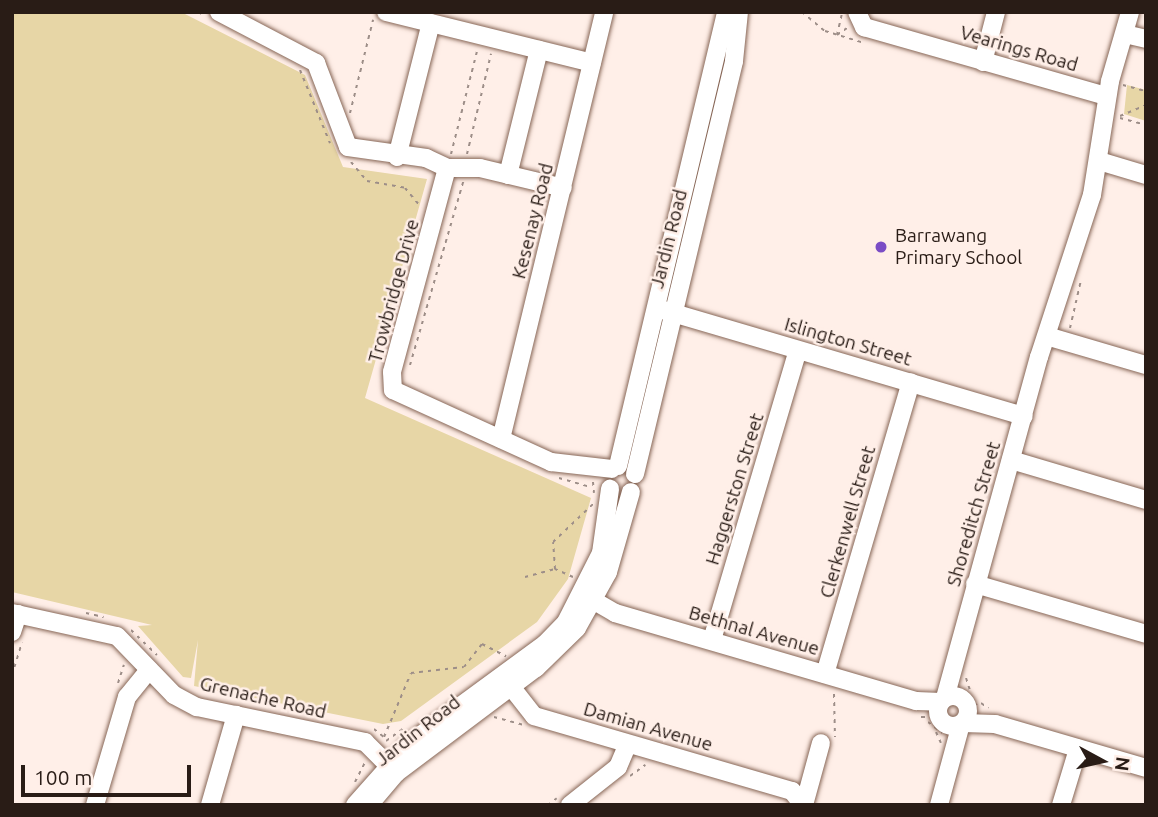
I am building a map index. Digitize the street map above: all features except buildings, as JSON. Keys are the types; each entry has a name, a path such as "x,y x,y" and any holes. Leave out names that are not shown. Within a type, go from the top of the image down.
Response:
{"street":[{"path":"219,12 249,20 316,62 344,139 358,152 438,160 460,172 508,175 563,188"},
{"path":"386,12 592,63"},
{"name":"Kesenay Road","path":"501,439 604,12"},
{"name":"Jardin Road","path":"583,591 633,483 726,12"},
{"name":"Jardin Road","path":"352,798 386,756 503,676 561,647 609,519 602,477 666,311 734,61 739,12"},
{"path":"857,12 864,27 875,38"},
{"path":"983,62 996,12"},
{"name":"Shoreditch Street","path":"939,805 953,754 954,672 975,584 1038,369 1055,338 1061,302 1116,93 1130,12"},
{"path":"397,157 431,23"},
{"path":"1125,34 1146,39"},
{"name":"Vearings Road","path":"875,38 1116,93"},
{"path":"508,175 539,50"},
{"path":"1099,161 1146,175"},
{"name":"Trowbridge Drive","path":"460,172 392,372 393,390 501,439 602,477"},
{"name":"Islington Street","path":"666,311 1024,416"},
{"path":"1055,338 1146,365"},
{"name":"Haggerston Street","path":"712,640 798,350"},
{"name":"Clerkenwell Street","path":"825,674 911,382"},
{"path":"1011,460 1146,499"},
{"path":"602,477 633,483"},
{"path":"602,477 633,483"},
{"path":"975,584 1146,634"},
{"name":"Bethnal Avenue","path":"583,591 712,640 1146,768"},
{"path":"15,613 17,636"},
{"name":"Grenache Road","path":"15,613 117,636 155,665 174,695 236,715 357,740 386,756"},
{"path":"95,805 127,697 155,665"},
{"name":"Damian Avenue","path":"503,676 528,713 802,802"},
{"path":"210,805 236,715"},
{"path":"802,802 821,743"},
{"path":"570,805 618,768 628,744"},
{"path":"1061,805 1078,749"},
{"name":"Jardin Road","path":"369,805 386,756"}],"path":[{"path":"344,139 375,12"},
{"path":"802,12 836,35 875,38"},
{"path":"836,35 842,12"},
{"path":"460,172 488,37"},
{"path":"407,377 460,172 488,37"},
{"path":"1116,93 1116,130"},
{"path":"1118,117 1146,105"},
{"path":"1118,117 1146,125"},
{"path":"549,475 602,477 600,508 588,504 555,538 555,569"},
{"path":"555,569 583,591"},
{"path":"525,577 555,569"},
{"path":"75,611 112,621"},
{"path":"123,626 155,665"},
{"path":"12,675 17,636"},
{"path":"386,756 411,673 464,667 482,644 502,651"},
{"path":"503,676 516,652"},
{"path":"352,798 416,723"},
{"path":"372,729 386,756"}],"shaded area":[{"path":"12,12 181,12 305,75 343,167 427,179 365,398 591,498 568,579 537,622 401,721 383,724 194,686 198,640 191,678 183,677 138,626 152,625 12,592"},
{"path":"1127,85 1146,90 1146,121 1124,114"}],"place":[{"name":"Barrawang Primary School","path":"881,247"}]}
